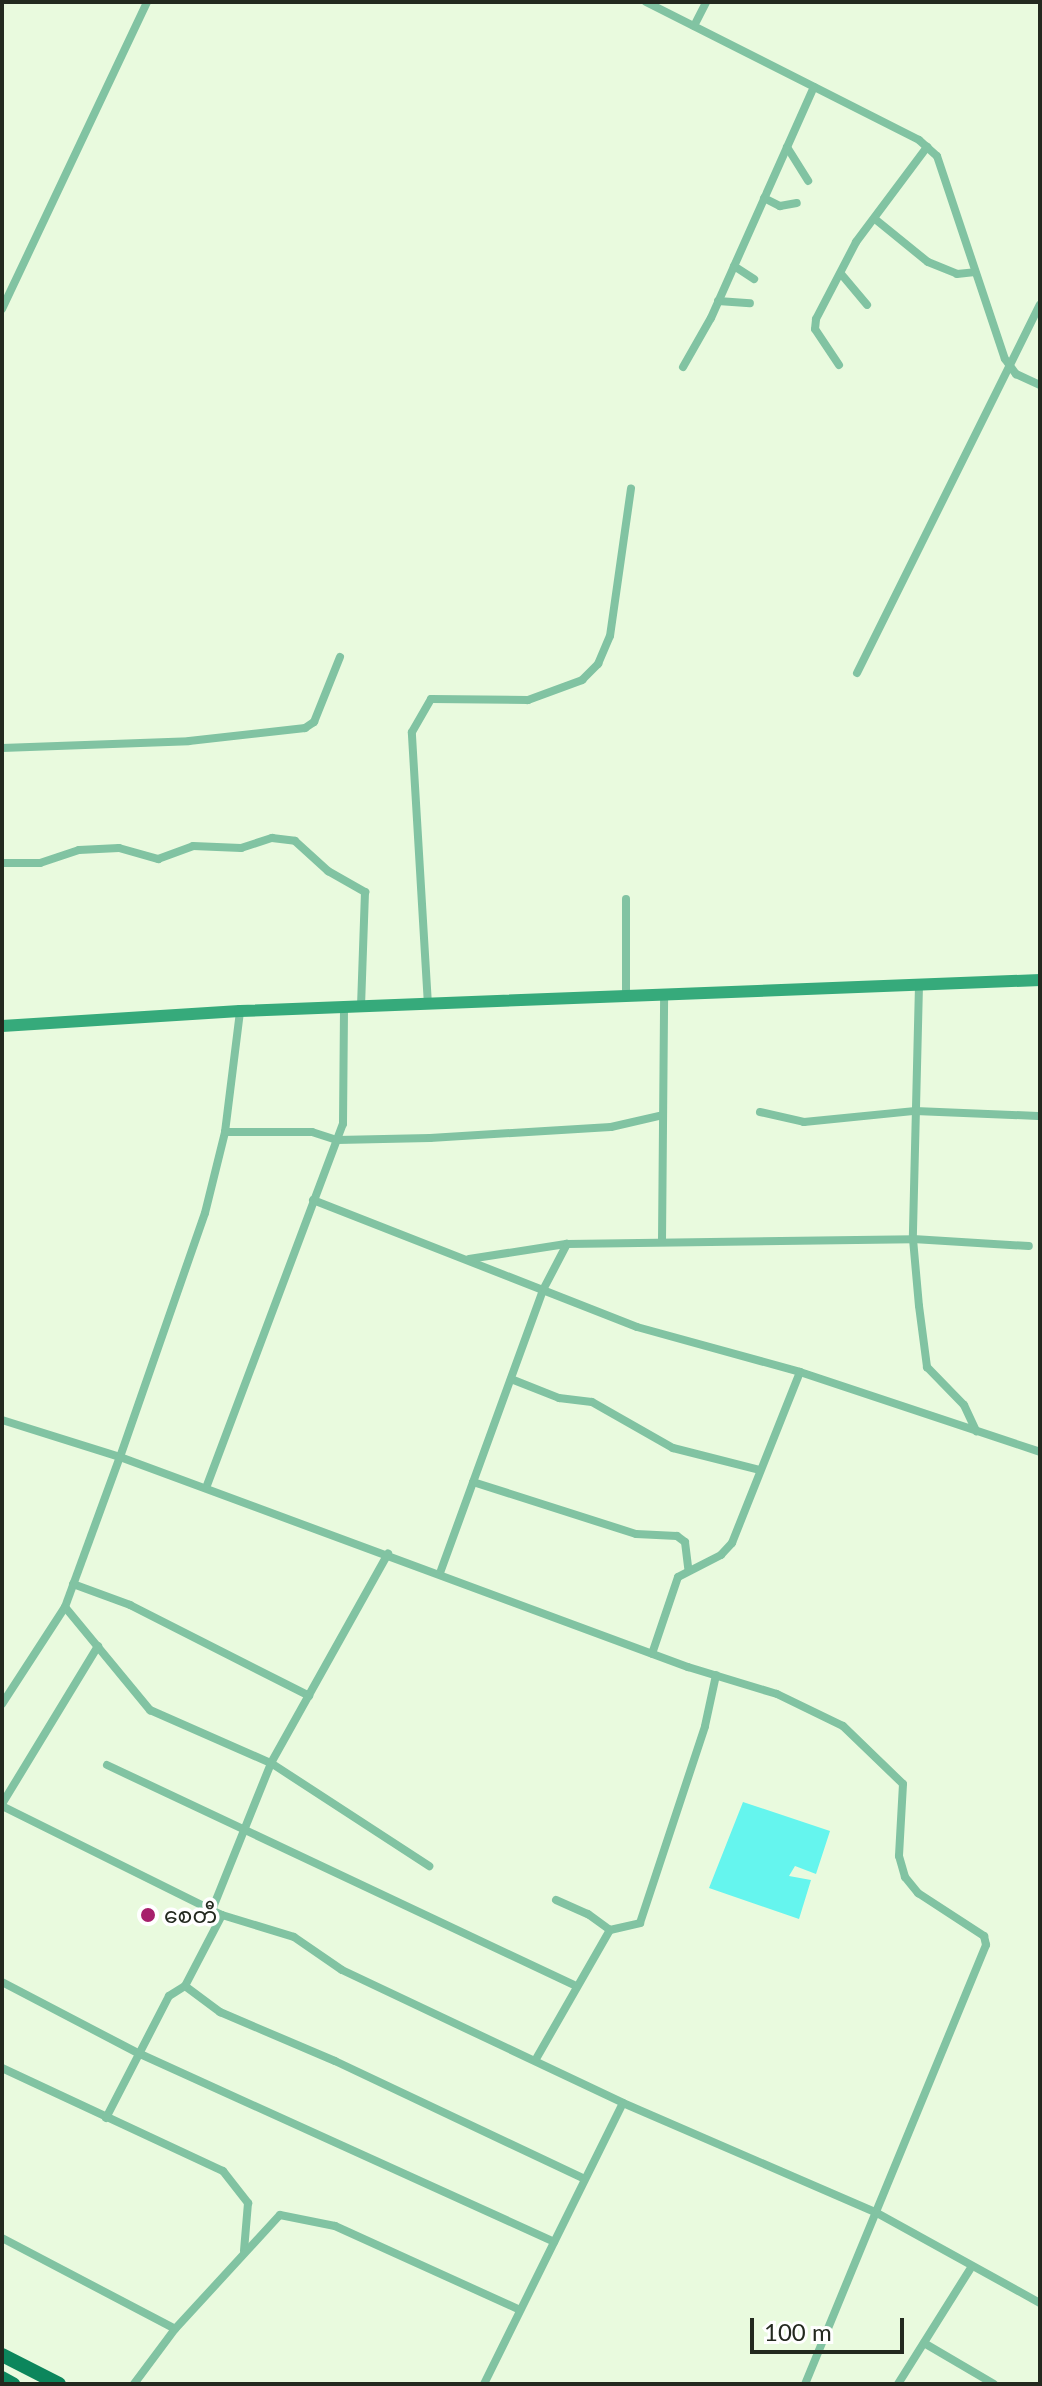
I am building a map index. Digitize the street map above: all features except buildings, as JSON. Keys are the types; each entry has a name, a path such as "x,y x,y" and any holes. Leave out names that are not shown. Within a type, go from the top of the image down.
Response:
{"highway":[{"path":"2,2355 59,2384"},
{"path":"2,2378 13,2384"}],"main road":[{"path":"2,1026 240,1011 1040,980"}],"street":[{"path":"2,309 147,2"},
{"path":"646,2 814,87 927,147 937,156 1010,365 1040,385"},
{"path":"694,26 706,2"},
{"path":"683,367 718,301 814,87"},
{"path":"787,147 808,181"},
{"path":"839,365 815,329 856,242 927,147"},
{"path":"764,198 780,206 797,203"},
{"path":"875,219 928,262 957,274 975,272"},
{"path":"734,266 754,279"},
{"path":"842,275 867,305"},
{"path":"718,301 750,303"},
{"path":"857,673 1040,305"},
{"path":"428,1005 415,723 431,699 528,700 582,680 598,664 610,636 631,488"},
{"path":"2,748 189,741 305,728 314,722 340,657"},
{"path":"2,863 40,863 79,850 119,848 158,859 193,846 241,848 272,838 295,841 328,871 365,892 361,1007"},
{"path":"626,899 626,997"},
{"path":"919,985 913,1239 927,1367 964,1405 976,1431"},
{"path":"662,1241 664,996"},
{"path":"206,1488 337,1140 347,1097 344,1008"},
{"path":"2,1704 65,1607 172,1314 225,1132 240,1011"},
{"path":"760,1112 804,1122 915,1111 1038,1116"},
{"path":"225,1132 312,1132 337,1140 611,1127 663,1115"},
{"path":"313,1200 637,1327 800,1372 1040,1452"},
{"path":"468,1259 510,1249 662,1241 913,1239 1029,1246"},
{"path":"440,1573 544,1288 567,1244"},
{"path":"652,1654 678,1577 688,1568 721,1555 732,1543 800,1372"},
{"path":"511,1379 559,1398 592,1402 673,1448 760,1470"},
{"path":"2,1420 120,1457 652,1654 812,1708 843,1726 891,1769 906,1798 899,1831 905,1877 918,1893 984,1936 986,1945 805,2384"},
{"path":"473,1482 636,1534 677,1536 685,1542 688,1568"},
{"path":"212,1910 241,1830 271,1763 388,1554"},
{"path":"73,1584 130,1605 309,1696"},
{"path":"65,1607 150,1710 271,1763 429,1866"},
{"path":"98,1646 2,1805 222,1915 294,1937 342,1970 536,2059 623,2103 877,2213 957,2253 970,2269 1040,2303"},
{"path":"556,1900 610,1930 635,1928 640,1923 705,1726 716,1675"},
{"path":"107,1765 574,1985"},
{"path":"106,2118 169,1996 185,1986 222,1915"},
{"path":"536,2059 574,1985 610,1930"},
{"path":"2,1982 138,2053 554,2242"},
{"path":"185,1986 220,2012 585,2179"},
{"path":"2,2068 223,2171 248,2203 244,2252"},
{"path":"484,2384 623,2103"},
{"path":"134,2384 175,2329 280,2215 334,2226 520,2310"},
{"path":"2,2238 175,2329"},
{"path":"898,2384 970,2269"},
{"path":"924,2343 994,2384"}],"water":[{"path":"743,1802 830,1831 816,1874 795,1866 789,1876 811,1880 799,1919 709,1888"}],"place":[{"name":"စေတီ","path":"148,1915"}]}
